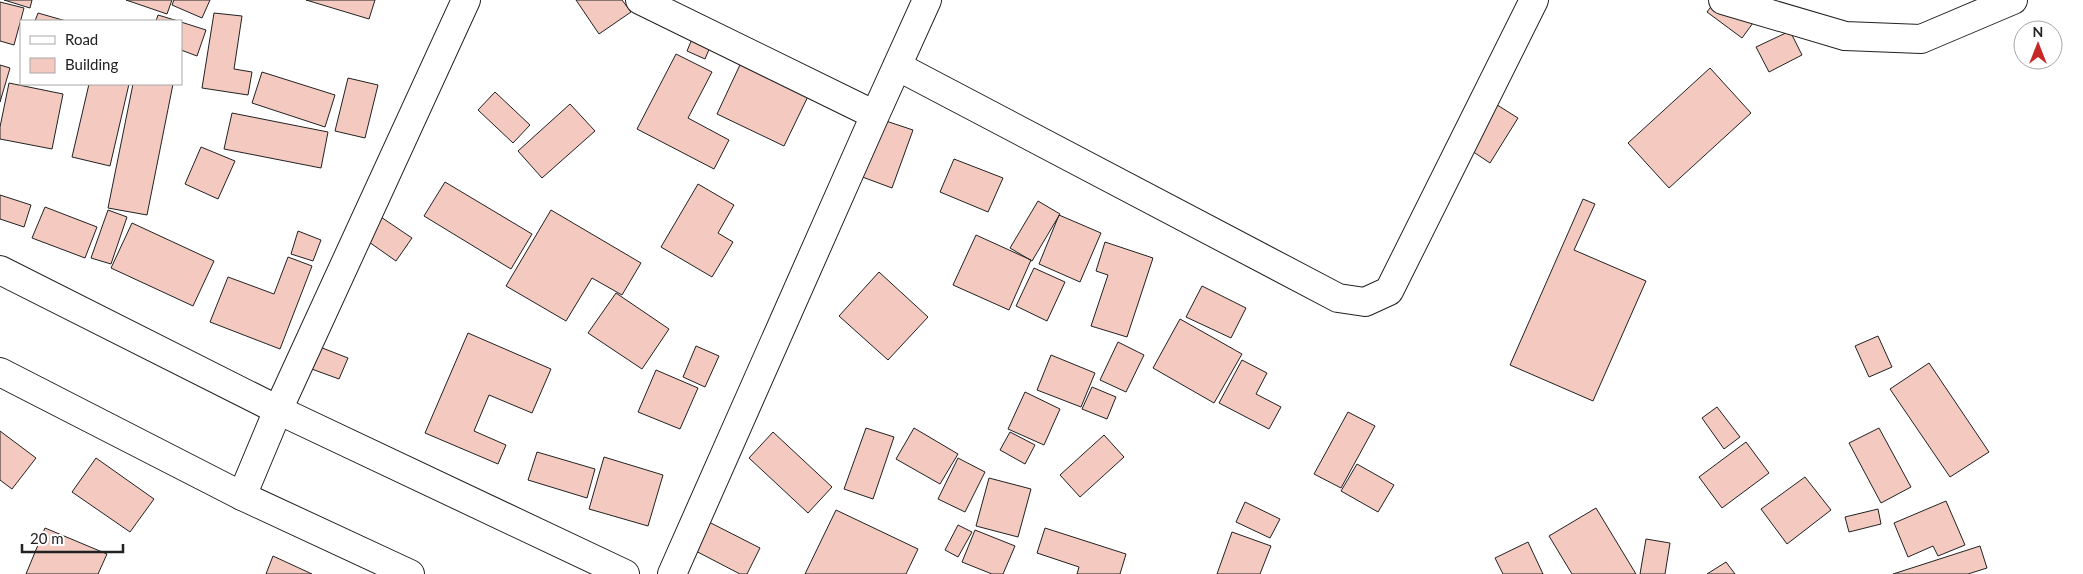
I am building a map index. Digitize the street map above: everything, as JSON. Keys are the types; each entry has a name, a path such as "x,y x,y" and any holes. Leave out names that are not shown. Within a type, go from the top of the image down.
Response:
{"main road":[{"path":"242,496 278,410 466,0"},
{"path":"640,0 874,115"},
{"path":"672,574 874,115 927,0"},
{"path":"897,66 1338,298 1365,302 1389,291 1534,0"},
{"path":"1723,0 1845,36 1920,40 2013,0"},
{"path":"0,270 278,410 625,574"},
{"path":"0,372 242,496 410,574"}],"building":[{"path":"4,0 32,0 30,8"},
{"path":"126,0 172,0 167,14"},
{"path":"174,0 210,0 202,18 172,5"},
{"path":"306,0 375,0 369,19"},
{"path":"576,0 622,0 631,12 599,34"},
{"path":"1716,0 1764,8 1742,38 1707,12"},
{"path":"0,2 24,8 14,45 0,41"},
{"path":"38,13 62,20 35,20"},
{"path":"214,13 242,16 234,69 252,72 248,95 202,88"},
{"path":"158,15 175,20 156,20"},
{"path":"182,22 206,30 197,56 182,50"},
{"path":"697,27 715,35 705,59 687,51"},
{"path":"1790,31 1802,55 1769,72 1756,47"},
{"path":"746,52 814,84 784,146 717,114"},
{"path":"676,54 712,72 688,118 729,140 714,169 637,129"},
{"path":"0,65 10,68 0,102"},
{"path":"1710,68 1751,113 1669,188 1628,143"},
{"path":"262,72 335,95 325,127 252,103"},
{"path":"348,78 378,85 365,138 335,131"},
{"path":"9,83 63,94 52,149 0,139 0,127"},
{"path":"89,85 129,85 110,166 72,157"},
{"path":"133,85 173,85 147,215 108,208"},
{"path":"495,92 530,125 513,143 478,110"},
{"path":"1494,103 1518,118 1490,163 1466,147"},
{"path":"570,104 595,131 542,178 518,151"},
{"path":"232,113 328,132 321,168 224,149"},
{"path":"877,118 913,130 892,188 857,175"},
{"path":"201,147 235,161 218,199 185,184"},
{"path":"954,159 1003,178 988,212 940,192"},
{"path":"445,182 532,234 511,269 424,216"},
{"path":"698,184 734,205 718,233 733,242 712,277 661,247"},
{"path":"0,195 31,205 24,227 0,219"},
{"path":"1583,199 1595,204 1574,250 1646,281 1593,401 1510,365"},
{"path":"1038,201 1060,214 1032,261 1010,248"},
{"path":"45,207 97,227 85,258 32,238"},
{"path":"108,210 127,217 111,264 91,258"},
{"path":"551,210 641,263 622,295 592,278 566,321 506,286"},
{"path":"375,213 412,238 396,261 359,235"},
{"path":"1059,215 1101,233 1080,282 1039,264"},
{"path":"132,223 214,261 193,306 111,268"},
{"path":"298,231 321,240 313,261 291,254"},
{"path":"976,235 1031,260 1009,310 953,285"},
{"path":"1105,242 1153,258 1127,337 1091,326 1108,275 1096,271"},
{"path":"288,257 312,266 280,349 210,322 228,277 274,294"},
{"path":"1034,268 1065,282 1047,321 1016,306"},
{"path":"879,272 928,317 888,360 839,316"},
{"path":"1202,286 1246,308 1231,338 1186,317"},
{"path":"616,293 669,329 642,369 588,333"},
{"path":"1180,319 1242,354 1214,403 1153,368"},
{"path":"468,333 551,369 532,413 489,395 474,431 506,445 498,464 425,433"},
{"path":"1878,336 1892,367 1869,377 1855,346"},
{"path":"307,342 348,358 339,379 298,364"},
{"path":"1118,342 1144,355 1126,392 1100,380"},
{"path":"696,346 719,356 705,387 683,377"},
{"path":"1051,355 1095,373 1081,407 1037,390"},
{"path":"1242,360 1267,373 1256,394 1281,407 1269,429 1219,403"},
{"path":"1929,363 1989,452 1950,477 1890,389"},
{"path":"656,370 698,388 680,429 638,412"},
{"path":"1092,387 1116,397 1107,419 1082,409"},
{"path":"1025,392 1060,409 1044,445 1008,429"},
{"path":"1717,407 1740,437 1724,449 1702,418"},
{"path":"1348,412 1375,426 1341,488 1314,474"},
{"path":"866,428 894,437 873,499 844,489"},
{"path":"914,428 958,454 940,484 896,459"},
{"path":"1879,428 1911,487 1881,503 1849,443"},
{"path":"0,431 36,458 12,489 0,480"},
{"path":"773,432 832,487 808,513 749,458"},
{"path":"1010,432 1035,445 1025,464 1000,450"},
{"path":"1104,435 1124,457 1080,497 1060,475"},
{"path":"1746,442 1769,473 1722,508 1699,477"},
{"path":"537,452 595,469 587,498 528,480"},
{"path":"604,457 663,475 648,526 589,509"},
{"path":"96,458 154,499 130,532 72,492"},
{"path":"958,458 985,472 965,512 938,499"},
{"path":"1357,464 1394,485 1378,512 1341,491"},
{"path":"1805,477 1831,510 1787,544 1761,509"},
{"path":"989,478 1031,489 1018,537 976,526"},
{"path":"1946,501 1965,545 1938,556 1933,546 1908,557 1894,523"},
{"path":"1245,502 1280,519 1270,538 1236,522"},
{"path":"1596,508 1636,574 1572,574 1549,536"},
{"path":"1878,509 1881,524 1849,532 1845,517"},
{"path":"836,510 918,549 906,574 805,574"},
{"path":"703,519 760,548 747,574 740,574 688,547"},
{"path":"958,525 972,532 958,557 945,550"},
{"path":"45,528 107,554 98,574 26,574"},
{"path":"1045,528 1126,554 1120,574 1077,574 1079,567 1037,553"},
{"path":"975,530 1015,546 1003,574 992,574 962,562"},
{"path":"1232,532 1271,546 1260,574 1217,574"},
{"path":"1646,539 1670,543 1665,574 1640,574"},
{"path":"1528,542 1543,574 1503,574 1495,558"},
{"path":"1980,546 1987,568 1968,574 1893,574"},
{"path":"273,556 312,574 266,574"},
{"path":"1726,562 1735,574 1707,574"}]}
